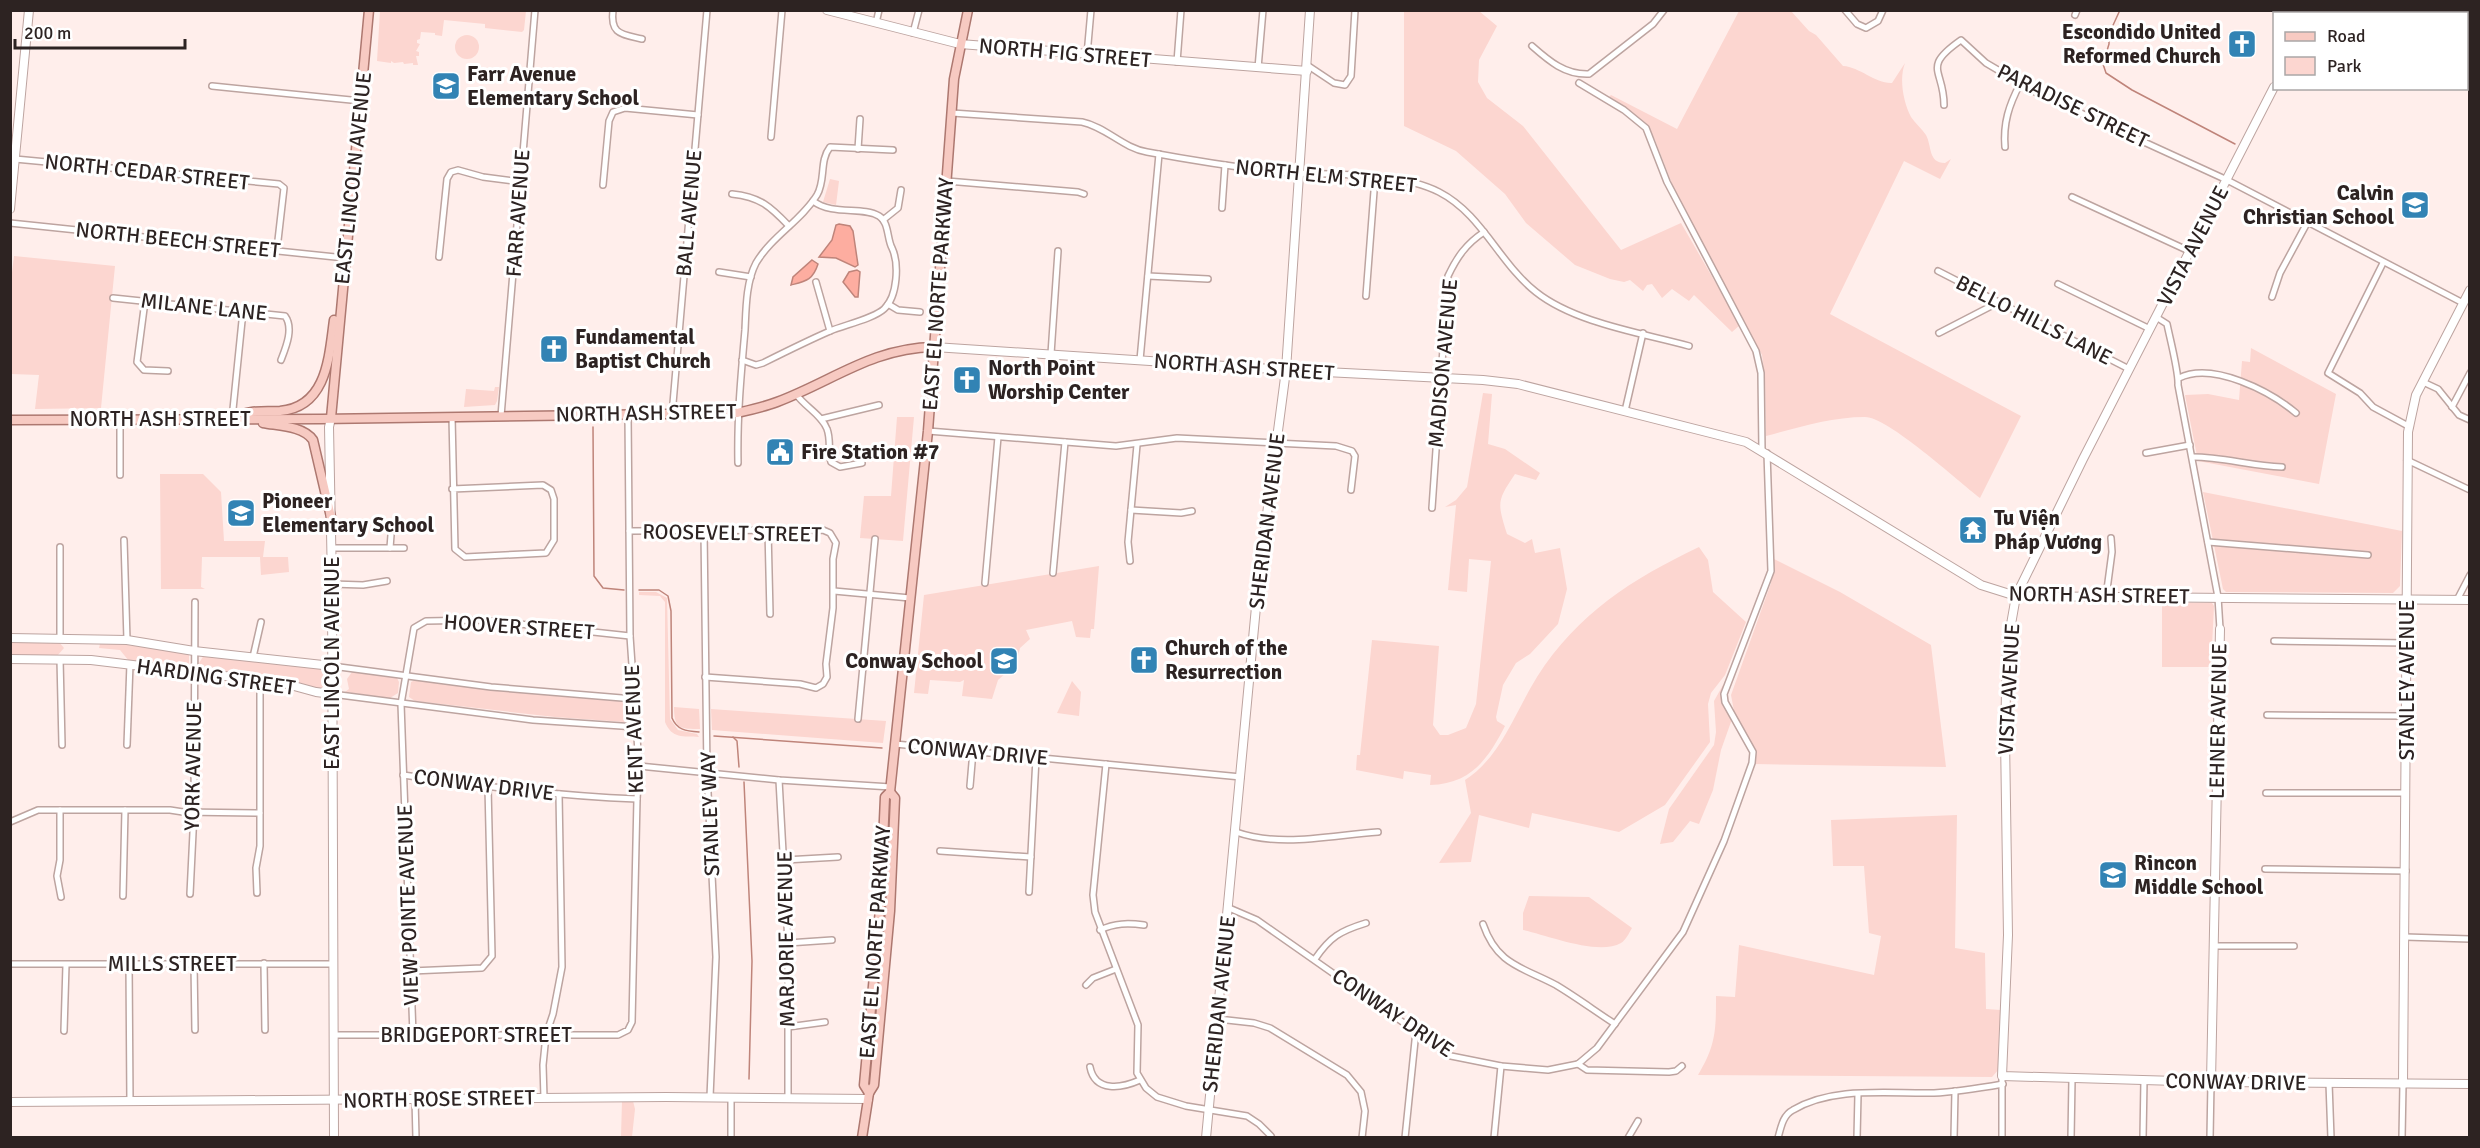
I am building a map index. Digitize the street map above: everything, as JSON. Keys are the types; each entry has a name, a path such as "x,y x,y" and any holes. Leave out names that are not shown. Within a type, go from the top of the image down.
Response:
{"main road":[{"name":"EAST LINCOLN AVENUE","path":"332,418 369,10"},
{"name":"EAST EL NORTE PARKWAY","path":"862,1137 868,1096 874,1085 890,911 895,798 890,790 928,431 952,113 960,44 968,10"},
{"path":"232,419 245,412 281,411 299,406 314,395 326,373 345,258"},
{"name":"NORTH ASH STREET","path":"10,420 737,413 777,402 875,357 901,350 934,347"},
{"path":"245,419 301,430 309,435 313,440 332,517"}],"street":[{"path":"10,209 29,10"},
{"name":"FARR AVENUE","path":"501,416 535,10"},
{"path":"613,10 612,21 615,30 619,34 642,39"},
{"name":"BALL AVENUE","path":"672,415 707,10"},
{"path":"771,137 782,10"},
{"name":"NORTH FIG STREET","path":"827,10 960,44 1258,68 1307,68"},
{"path":"876,23 879,10"},
{"path":"913,33 919,10"},
{"path":"1087,55 1091,10"},
{"path":"1177,62 1181,10"},
{"path":"1258,68 1263,10"},
{"name":"SHERIDAN AVENUE","path":"1206,1137 1259,576 1286,370 1310,10"},
{"path":"1307,68 1334,83 1346,85 1351,76 1355,10"},
{"path":"1532,46 1552,64 1572,73 1589,74 1653,24 1664,10"},
{"path":"1845,10 1857,24 1866,28 1878,21 1884,10"},
{"name":"PARADISE STREET","path":"1944,105 1944,93 1936,72 1937,63 1948,49 1961,40 1986,63 2020,84 2227,180 2463,303"},
{"path":"1576,1065 1597,1048 1683,932 1724,841 1752,763 1753,752 1725,702 1724,694 1771,571 1761,373 1756,351 1667,182 1646,128 1624,110 1579,83"},
{"path":"2005,147 2006,114 2020,84"},
{"path":"212,86 361,101"},
{"name":"VISTA AVENUE","path":"2002,1137 2008,935 2005,747 2007,656 2016,596 2129,369 2273,89"},
{"path":"603,185 609,121 613,112 625,108 698,115"},
{"name":"NORTH ELM STREET","path":"952,113 1082,122 1102,129 1120,142 1145,152 1280,172 1401,180 1439,192 1466,210 1514,271 1535,292 1551,303 1578,316 1689,346"},
{"path":"858,148 860,119"},
{"path":"738,463 737,413 751,277 761,256 813,201 821,185 825,154 830,147 893,150"},
{"path":"1140,360 1159,154"},
{"name":"NORTH CEDAR STREET","path":"15,159 279,184 284,188 277,249"},
{"path":"1222,208 1226,165"},
{"path":"439,257 447,179 451,172 462,170 483,177 521,182"},
{"path":"1366,296 1375,178"},
{"path":"947,181 1078,192 1084,195"},
{"path":"884,220 898,208 901,190"},
{"path":"732,195 747,196 768,205 789,226"},
{"path":"2072,197 2189,251"},
{"path":"742,360 756,365 764,363 830,331 882,311 894,293 896,257 887,239 884,220 874,214 822,207 813,201"},
{"name":"NORTH BEECH STREET","path":"10,223 277,249 345,258"},
{"path":"2272,297 2280,273 2307,223"},
{"name":"MADISON AVENUE","path":"1432,508 1448,276 1457,256 1472,240 1484,232"},
{"path":"1051,354 1058,251"},
{"path":"2383,263 2328,374 2360,393 2373,407 2410,427"},
{"name":"BELLO HILLS LANE","path":"1938,271 2129,369"},
{"path":"719,272 751,277"},
{"path":"1148,276 1208,279"},
{"path":"816,282 830,331"},
{"path":"2058,284 2150,329"},
{"name":"STANLEY AVENUE","path":"2403,1083 2407,460 2416,395 2469,290"},
{"name":"MILANE LANE","path":"113,298 285,316 289,325 287,344 281,360"},
{"path":"145,301 137,362 144,369 168,371"},
{"path":"1940,333 1998,302"},
{"path":"888,304 898,310 920,312"},
{"path":"232,419 243,311"},
{"name":"LEHNER AVENUE","path":"2156,317 2167,324 2175,369 2179,378 2178,385 2218,597 2220,629 2210,1137"},
{"path":"1625,411 1643,333"},
{"path":"632,338 678,342"},
{"name":"NORTH ASH STREET","path":"934,347 1518,384 1723,435 1764,452 1981,585 2016,596 2469,600"},
{"path":"2452,407 2469,373"},
{"path":"2179,378 2188,375 2210,375 2239,379 2278,398 2296,414"},
{"path":"2424,382 2438,389 2459,415 2469,420"},
{"path":"796,394 804,405 821,418 828,430 831,462 840,466 862,463"},
{"path":"821,418 879,405"},
{"name":"KENT AVENUE","path":"618,1035 628,1030 633,1022 639,766 630,636 628,415"},
{"path":"452,416 452,489 453,547 465,557 496,554 536,555 546,553 553,545 554,499 551,490 543,484 452,489"},
{"name":"EAST LINCOLN AVENUE","path":"332,418 329,427 332,517 334,1137"},
{"path":"120,419 120,475"},
{"path":"928,431 1116,446 1177,438 1346,448 1355,456 1351,490"},
{"path":"985,583 998,437"},
{"path":"1053,573 1065,442"},
{"path":"1130,561 1128,542 1137,445"},
{"path":"2146,453 2190,445"},
{"path":"2193,457 2209,457 2258,466 2282,466"},
{"path":"2407,460 2469,490"},
{"path":"1131,510 1182,513 1192,511"},
{"name":"STANLEY WAY","path":"705,530 707,772 716,957 710,1097"},
{"path":"768,530 770,614"},
{"name":"ROOSEVELT STREET","path":"629,531 823,530 833,536 836,543 833,559 834,591"},
{"path":"390,548 391,535"},
{"path":"2106,597 2112,552 2111,538"},
{"path":"858,719 875,539"},
{"path":"124,540 127,640"},
{"path":"2208,542 2368,555"},
{"path":"60,547 60,638"},
{"path":"332,548 404,548"},
{"path":"2457,600 2469,575"},
{"path":"332,584 363,585 387,581"},
{"path":"705,677 800,684 816,688 823,684 827,674 834,591 910,598"},
{"name":"YORK AVENUE","path":"190,894 194,812 195,602"},
{"name":"HOOVER STREET","path":"413,633 420,622 482,620 630,636"},
{"path":"253,657 261,622"},
{"name":"VIEW POINTE AVENUE","path":"413,633 404,675 401,704 413,1035"},
{"name":"HARDING STREET","path":"10,638 127,640 194,651 491,687 634,699"},
{"path":"2274,641 2407,643"},
{"name":"HARDING STREET","path":"10,659 60,659 129,664 194,674 283,683 316,692 401,704 533,720 636,728"},
{"path":"60,659 62,746"},
{"path":"127,745 129,664"},
{"path":"257,893 256,868 260,846 260,681"},
{"path":"2267,715 2406,716"},
{"name":"CONWAY DRIVE","path":"895,744 1241,777"},
{"path":"970,786 973,752"},
{"path":"1029,892 1036,758"},
{"path":"1106,764 1093,895 1100,930 1138,1025 1137,1063 1140,1080 1157,1097 1209,1112 1246,1116 1259,1124 1271,1136"},
{"path":"639,766 890,790"},
{"name":"CONWAY DRIVE","path":"403,775 488,787 637,800"},
{"name":"MARJORIE AVENUE","path":"779,780 788,943 788,1098"},
{"path":"411,971 482,968 492,956 488,787"},
{"path":"2266,793 2406,793"},
{"path":"544,1098 543,1065 546,1035 554,1014 562,967 559,794"},
{"path":"10,822 38,810 260,813"},
{"path":"60,810 60,860 57,876 61,897"},
{"path":"123,896 126,810"},
{"path":"1236,832 1246,836 1291,840 1378,831"},
{"path":"940,851 1031,857"},
{"path":"785,860 838,857"},
{"path":"2265,869 2406,871"},
{"name":"CONWAY DRIVE","path":"1229,908 1257,920 1451,1056 1548,1070 1576,1065 1587,1070 1669,1072 1676,1071 1682,1066"},
{"path":"1100,930 1110,925 1125,923 1144,925"},
{"path":"1314,959 1335,935 1347,928 1366,923"},
{"path":"1483,924 1488,939 1501,956 1511,964 1555,985 1615,1024"},
{"path":"2405,937 2469,939"},
{"path":"788,943 832,940"},
{"path":"2214,946 2294,946"},
{"path":"129,963 130,1102"},
{"path":"194,963 195,1030"},
{"path":"264,963 265,1030"},
{"name":"MILLS STREET","path":"10,964 334,964"},
{"path":"63,1031 66,964"},
{"path":"1086,985 1093,978 1116,969"},
{"path":"1218,1019 1254,1023 1270,1028 1347,1075 1361,1092 1365,1111 1362,1137"},
{"path":"788,1027 825,1022"},
{"path":"1405,1137 1416,1031"},
{"name":"BRIDGEPORT STREET","path":"334,1035 618,1035"},
{"path":"1494,1137 1502,1065"},
{"path":"1090,1067 1091,1073 1101,1084 1116,1087 1140,1080"},
{"path":"2071,1137 2072,1079"},
{"path":"1778,1137 1785,1117 1792,1110 1818,1100 1858,1094 1955,1091 2002,1080"},
{"name":"CONWAY DRIVE","path":"2002,1080 2469,1084"},
{"path":"2143,1137 2144,1080"},
{"path":"2329,1083 2331,1137"},
{"path":"2402,1137 2403,1083"},
{"path":"1954,1137 1955,1091"},
{"path":"1857,1137 1858,1094"},
{"name":"NORTH ROSE STREET","path":"10,1102 868,1096"},
{"path":"731,1098 732,1137"},
{"path":"415,1099 416,1137"},
{"path":"1628,1137 1638,1121"}],"green space":[{"path":"380,10 526,11 522,32 485,28 485,24 444,20 442,36 421,32 420,39 417,40 420,44 416,51 419,52 419,56 416,56 418,65 413,65 413,63 377,61"},
{"path":"1404,11 1479,11 1497,26 1479,60 1478,82 1487,98 1523,126 1621,250 1681,223 1740,325 1732,332 1694,295 1689,301 1672,289 1662,298 1652,284 1647,285 1643,291 1630,280 1624,282 1610,279 1575,265 1526,223 1505,194 1456,151 1404,126"},
{"path":"1739,11 1791,11 1843,66 1856,69 1886,83 1892,83 1905,63 1902,76 1903,90 1911,117 1926,135 1933,157 1945,163 1951,159 1940,179 1904,161 1830,314 2021,416 1980,498 1906,438 1876,420 1865,417 1840,419 1766,436 1765,378 1762,355 1678,199 1646,123 1609,97 1611,95 1677,129"},
{"path":"467,35 472,36 478,42 478,52 472,58 467,59 462,58 456,52 455,47 456,42 462,36"},
{"path":"830,179 839,181 836,205 823,202"},
{"path":"14,256 115,266 101,408 35,409 39,375 11,374 10,289"},
{"path":"2251,348 2336,394 2319,484 2198,461 2185,395 2208,394 2239,400 2242,361 2250,362"},
{"path":"495,387 499,387 495,405 464,407 466,389 494,391"},
{"path":"1483,393 1492,394 1488,444 1505,449 1540,473 1536,480 1515,474 1502,496 1500,508 1507,534 1525,543 1532,539 1535,553 1560,548 1567,589 1558,624 1530,654 1516,663 1503,685 1496,717 1497,721 1505,726 1485,759 1467,775 1444,784 1430,785 1431,775 1404,771 1403,779 1356,770 1357,755 1360,755 1372,640 1439,646 1433,725 1440,735 1448,735 1466,728 1476,704 1491,561 1469,559 1467,592 1448,590 1456,505 1445,507 1456,500 1467,487"},
{"path":"897,417 914,417 903,541 860,538 864,496 891,496"},
{"path":"160,474 203,474 221,492 224,541 265,541 263,557 288,557 289,572 261,575 260,557 202,557 201,587 205,589 161,589"},
{"path":"2203,492 2402,531 2400,586 2393,593 2226,592 2223,589"},
{"path":"1699,547 1708,560 1713,592 1746,622 1725,675 1711,693 1708,704 1710,742 1665,805 1619,832 1532,813 1529,828 1479,815 1471,862 1439,863 1471,813 1465,780 1478,770 1498,747 1537,677 1553,654 1570,634 1608,600 1651,572"},
{"path":"1774,559 1840,592 1931,645 1946,767 1754,764 1752,744 1734,711 1731,695 1771,583"},
{"path":"1099,566 1094,629 1091,629 1090,638 1076,637 1072,621 1026,630 1030,639 1020,648 1016,664 998,680 992,699 962,696 964,680 960,682 930,680 928,694 914,693 924,595"},
{"path":"639,592 656,592 667,598 670,719 678,730 697,734 699,737 675,734 665,722 665,602 660,596 639,595"},
{"path":"2162,603 2212,603 2214,606 2211,667 2162,667"},
{"path":"58,641 64,648 57,656 11,656 10,642"},
{"path":"95,641 185,652 189,655 189,663 184,668 129,661 120,650 99,648 100,644"},
{"path":"204,655 320,668 324,669 325,684 322,689 202,670 199,663"},
{"path":"352,672 397,678 398,693 390,698 345,692 349,689 347,679"},
{"path":"417,679 555,696 624,701 630,705 632,715 630,720 624,722 555,717 415,701 409,697 411,682"},
{"path":"1072,681 1081,692 1079,716 1057,713"},
{"path":"1723,685 1725,686 1723,693 1732,719 1721,750 1713,790 1699,824 1690,821 1673,842 1660,844 1669,809 1714,745 1716,732 1714,701"},
{"path":"674,707 699,709 700,729 683,728 677,724"},
{"path":"711,709 886,721 883,743 712,730"},
{"path":"1957,815 1955,948 1985,953 1986,1009 2001,1010 1999,1069 1992,1077 1698,1075 1712,1046 1716,996 1735,997 1739,945 1874,975 1881,936 1869,933 1864,866 1833,866 1831,820"},
{"path":"1529,896 1589,897 1632,928 1621,943 1599,947 1572,943 1523,930 1523,913"},
{"path":"622,1101 633,1101 635,1109 632,1137 621,1137"}],"shaded area":[{"path":"836,225 850,226 853,231 858,265 855,267 836,258 819,257 832,240"},
{"path":"812,260 818,264 811,277 791,285 793,277"},
{"path":"857,270 860,272 858,297 855,297 843,282 849,272"}],"waterway":[{"path":"2120,10 2109,34 2109,44 2103,64 2106,73 2132,90 2235,144"},
{"path":"593,427 594,576 603,588 624,590"},
{"path":"639,590 659,590 668,596 671,611 672,718 682,729 699,732"},
{"path":"714,736 882,748"},
{"path":"733,737 737,741 739,767"},
{"path":"744,782 752,961 749,1079"}],"place":[{"name":"Escondido United Reformed Church","path":"2242,44"},
{"name":"Farr Avenue Elementary School","path":"446,86"},
{"name":"Calvin Christian School","path":"2415,205"},
{"name":"Fundamental Baptist Church","path":"554,349"},
{"name":"North Point Worship Center","path":"967,380"},
{"name":"Fire Station #7","path":"780,452"},
{"name":"Pioneer Elementary School","path":"241,513"},
{"name":"Tu Viện Pháp Vương","path":"1973,530"},
{"name":"Church of the Resurrection","path":"1144,660"},
{"name":"Conway School","path":"1004,661"},
{"name":"Rincon Middle School","path":"2113,875"}]}
